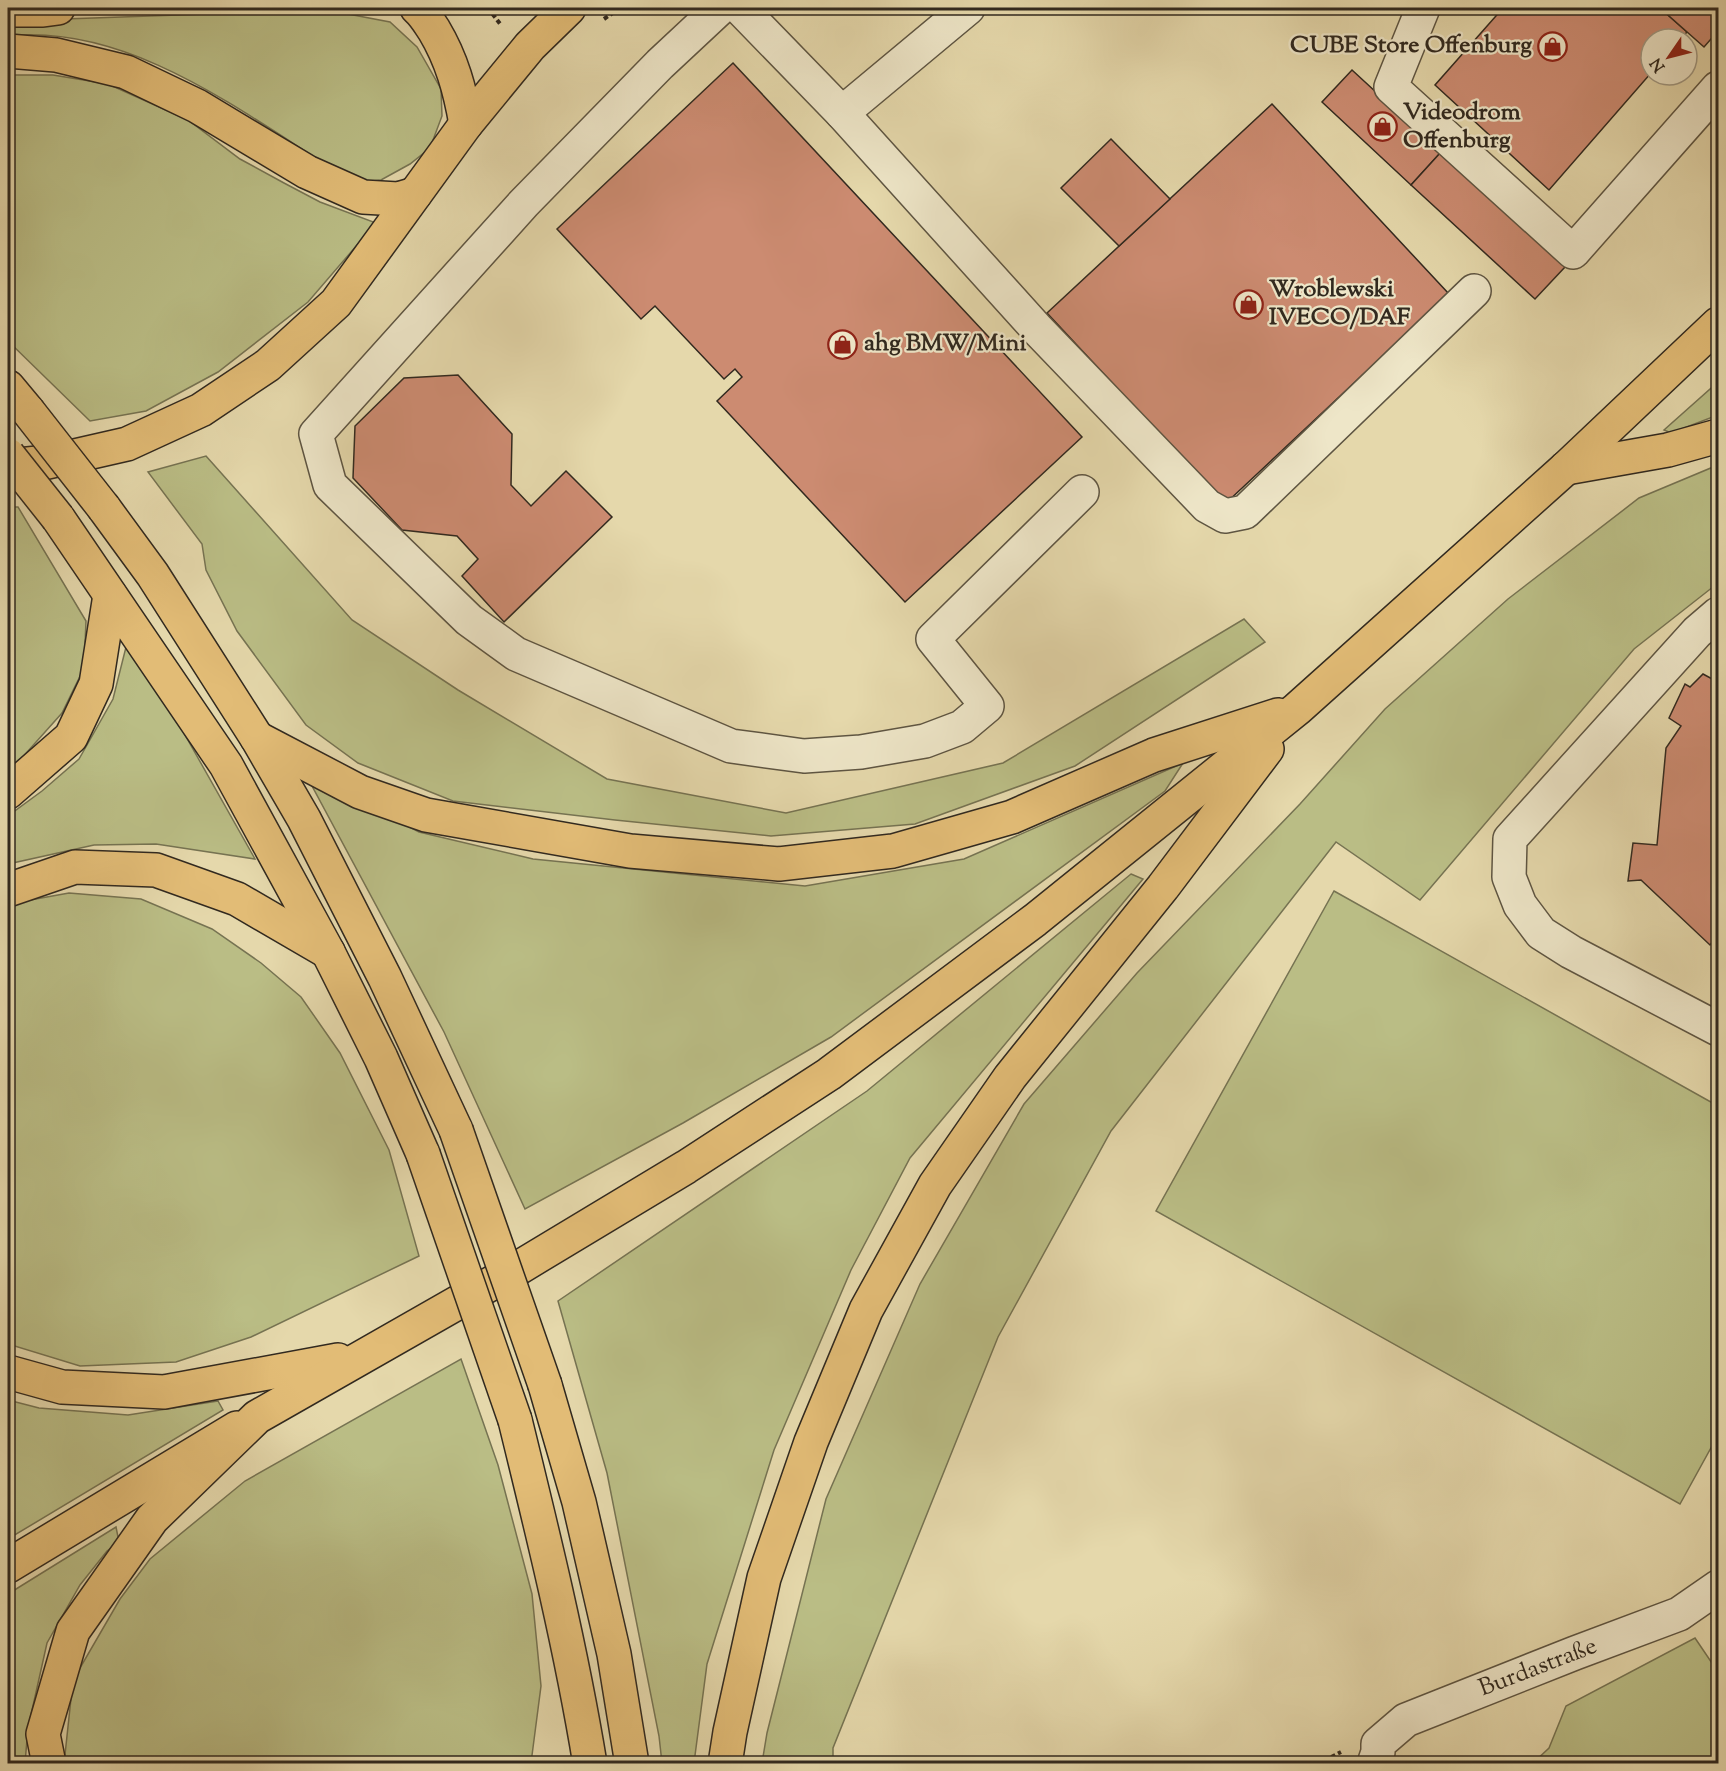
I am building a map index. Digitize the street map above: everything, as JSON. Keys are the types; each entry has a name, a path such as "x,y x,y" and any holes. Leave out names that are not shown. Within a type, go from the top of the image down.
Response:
{"main road":[{"path":"8,10 58,8"},
{"path":"417,8 423,13 447,52 460,90 465,124"},
{"path":"8,466 48,462 127,444 201,411 268,365 336,303 465,124 530,46 570,8"},
{"path":"8,51 56,55 126,72 197,106 307,172 363,197 398,199 415,194"},
{"path":"8,1566 126,1493 530,1261 686,1167 829,1074 1035,920 1297,709 1566,468 1719,324"},
{"path":"8,387 104,508 153,575 257,738 320,851 385,978 456,1130 545,1384 582,1513 614,1654 632,1764"},
{"path":"1566,468 1668,450 1719,436"},
{"path":"8,455 58,518 226,765 328,952 381,1058 423,1154 515,1420 546,1544 583,1717 590,1764"},
{"path":"8,792 71,737 96,684 110,595"},
{"path":"257,738 360,792 426,815 630,851 779,864 893,851 1012,817 1154,755 1297,709"},
{"path":"725,1764 764,1578 811,1442 866,1310 935,1185 1010,1077 1163,887 1297,709"},
{"path":"8,890 75,867 156,870 237,899 328,952"},
{"path":"8,1371 62,1387 164,1392 364,1356"},
{"path":"48,1764 44,1734 73,1631 152,1519 257,1417"},
{"path":"566,1764 583,1717"}],"street":[{"path":"720,8 660,64 524,203 316,434 330,485 469,620 516,654 731,746 804,756 861,752 925,741 962,727 987,706 933,639 1082,492"},
{"path":"740,8 842,113 1038,330 1207,506 1225,516 1245,512 1474,291"},
{"path":"842,113 968,8"},
{"path":"1423,8 1391,87 1573,252 1719,88"},
{"path":"1719,614 1697,632 1510,839 1509,877 1520,905 1541,933 1571,952 1719,1029"},
{"name":"Burdastraße","path":"1374,1764 1378,1744 1406,1720 1679,1614 1719,1587"}],"green space":[{"path":"235,13 348,14 390,22 417,47 441,89 442,116 430,148 410,164 381,180 356,183 234,106 191,81 147,60 102,45 55,36 8,36 8,21"},
{"path":"8,75 53,75 108,84 188,120 240,159 320,202 376,223 308,302 218,372 146,411 90,421 8,341"},
{"path":"1718,382 1718,415 1671,433 1664,430"},
{"path":"206,456 352,620 458,690 607,779 786,813 1003,763 1244,619 1265,642 1075,766 915,824 771,836 453,801 358,763 306,725 237,631 206,570 202,544 148,472"},
{"path":"1718,465 1718,583 1634,649 1420,900 1336,842 1111,1131 998,1337 833,1748 833,1763 762,1763 767,1733 826,1499 920,1284 1024,1104 1137,973 1300,804 1385,709 1508,599 1639,498"},
{"path":"8,507 18,507 86,621 84,668 62,713 20,760 8,769"},
{"path":"126,647 176,719 255,859 156,844 94,845 8,864 8,816 79,759 113,699"},
{"path":"1183,763 1165,791 831,1037 683,1123 525,1209 444,1032 304,771 419,832 533,859 805,886 964,859"},
{"path":"1131,874 1143,879 910,1158 851,1270 774,1450 707,1664 694,1763 662,1763 659,1736 607,1473 558,1301 867,1091"},
{"path":"1334,891 1718,1106 1718,1435 1680,1504 1156,1211"},
{"path":"69,893 141,899 212,929 261,963 301,997 340,1053 389,1150 419,1256 251,1337 176,1362 80,1366 8,1344 8,904"},
{"path":"461,1359 498,1465 532,1594 541,1686 531,1763 64,1764 73,1680 120,1599 150,1559 245,1481"},
{"path":"8,1400 39,1408 128,1415 218,1401 223,1410 8,1539"},
{"path":"116,1527 119,1542 107,1551 80,1585 47,1643 28,1728 25,1763 8,1764 8,1594"},
{"path":"1695,1638 1718,1672 1718,1763 1502,1764 1500,1761 1533,1763 1549,1748 1566,1706"}],"building":[{"path":"1503,8 1660,8 1681,27 1639,27 1639,87 1549,190 1435,85"},
{"path":"1660,8 1718,8 1718,31 1704,47 1699,43 1699,27 1681,27"},
{"name":"ahg BMW/Mini","path":"733,63 1082,437 905,602 717,401 742,377 735,369 724,379 655,306 641,319 557,229"},
{"name":"Videodrom Offenburg","path":"1352,70 1441,152 1411,185 1322,102"},
{"name":"Wroblewski IVECO/DAF","path":"1272,104 1449,294 1225,504 1047,313"},
{"path":"1111,139 1170,199 1119,246 1061,188"},
{"path":"1441,152 1565,267 1535,299 1411,185"},
{"path":"458,375 512,434 511,485 531,506 566,471 612,517 504,622 462,576 478,559 457,536 402,530 353,478 355,426 404,378"},
{"path":"1703,674 1714,680 1718,674 1718,935 1710,945 1641,880 1628,881 1633,843 1657,845 1666,748 1681,726 1669,718 1685,684 1690,687"}],"place":[{"name":"CUBE Store Offenburg","path":"1553,46"},
{"name":"Videodrom Offenburg","path":"1382,127"},
{"name":"Wroblewski IVECO/DAF","path":"1248,304"},
{"name":"ahg BMW/Mini","path":"843,344"}]}
